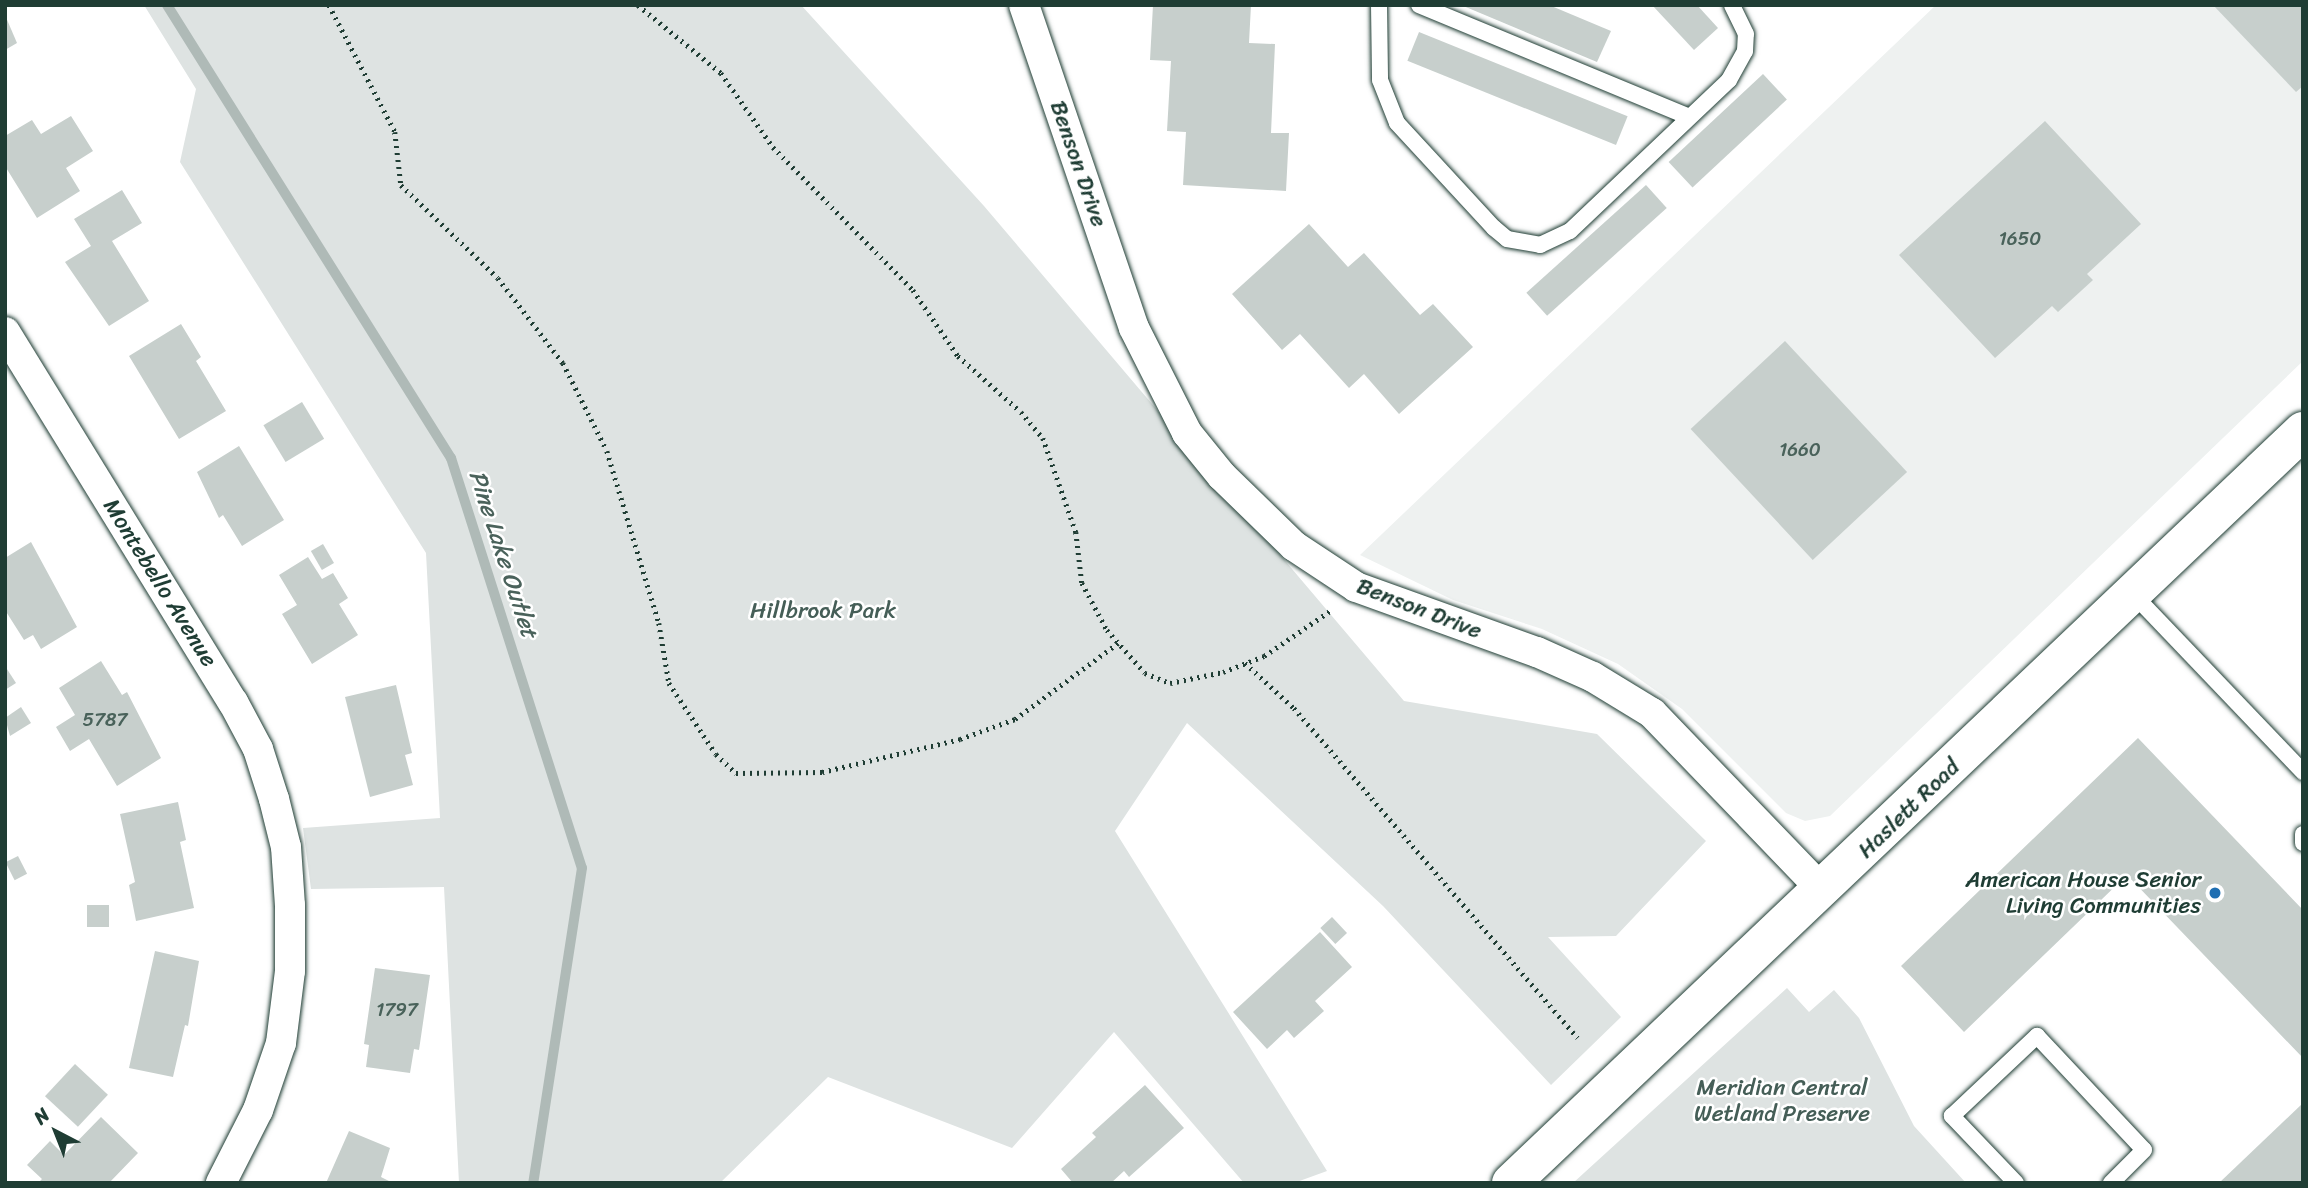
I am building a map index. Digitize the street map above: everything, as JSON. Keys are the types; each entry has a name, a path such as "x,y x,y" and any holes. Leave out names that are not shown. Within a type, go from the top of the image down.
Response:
{"main road":[{"name":"Haslett Road","path":"1511,1183 1823,891 2303,431"}],"street":[{"name":"Benson Drive","path":"1024,5 1134,328 1174,410 1196,444 1256,512 1294,545 1356,587 1537,652 1593,677 1652,713 1823,891"},
{"name":"Montebello Avenue","path":"5,332 233,702 258,748 286,847 290,971 281,1044 258,1110 221,1183"}],"lane":[{"path":"1379,5 1380,80 1388,109 1494,228 1523,245 1540,245 1570,231 1739,66 1746,34 1732,5"},
{"path":"1419,5 1689,117"},
{"path":"2134,595 2303,772"},
{"path":"2303,834 2303,843"},
{"path":"2016,1183 1952,1115 2037,1036 2144,1150 2110,1183"}],"path":[{"path":"329,5 395,132 401,185 498,278 563,363 607,451 659,624 670,683 716,754 736,773 822,772 960,738 1015,719 1118,643"},
{"path":"639,5 721,73 773,147 912,290 958,356 1021,412 1043,438 1076,533 1082,583 1118,643 1145,673 1170,683 1245,663 1303,632 1356,587"},
{"path":"1245,663 1294,708 1577,1038"}],"shaded area":[{"path":"1936,5 2303,5 2303,361 1830,816 1805,821 1786,813 1682,709 1618,664 1542,629 1453,600 1360,555"}],"green space":[{"name":"Hillbrook Park","path":"144,5 801,5 984,206 1404,701 1597,734 1706,841 1616,936 1548,937 1621,1017 1551,1085 1383,906 1187,723 1115,831 1327,1171 1294,1183 1244,1183 1114,1032 1012,1148 828,1077 720,1183 459,1183 444,887 311,889 303,828 440,818 426,553 180,162 196,89"},
{"name":"Meridian Central Wetland Preserve","path":"1787,988 1809,1012 1834,990 1859,1018 1914,1126 1966,1183 1573,1183"}],"building":[{"path":"1153,5 1251,5 1249,43 1275,44 1271,133 1289,133 1286,191 1183,185 1186,132 1167,131 1171,61 1150,60"},
{"path":"1461,5 1549,5 1611,31 1597,62"},
{"path":"1652,5 1697,5 1718,28 1694,50"},
{"path":"2213,5 2303,5 2303,86 2296,92"},
{"path":"5,15 17,43 5,50"},
{"path":"1419,32 1628,116 1616,145 1407,61"},
{"path":"1763,74 1787,100 1693,188 1669,162"},
{"path":"71,116 93,151 66,168 80,191 37,218 5,166 5,136 32,120 41,134"},
{"path":"2045,121 2141,224 2087,274 2093,280 2058,312 2052,306 1995,358 1899,255"},
{"path":"1646,185 1667,208 1547,316 1526,293"},
{"path":"122,190 142,223 112,241 149,301 109,326 65,262 91,246 74,219"},
{"path":"1309,224 1348,267 1364,253 1420,315 1433,304 1473,347 1399,414 1364,374 1349,388 1300,334 1282,350 1232,294"},
{"path":"181,324 201,357 196,361 226,411 179,439 129,356"},
{"path":"1785,341 1907,472 1813,560 1691,429"},
{"path":"302,402 324,439 286,462 263,425"},
{"path":"239,446 284,520 242,546 223,515 219,518 197,472"},
{"path":"31,542 77,627 41,649 33,635 24,640 5,610 5,558"},
{"path":"323,544 334,563 322,570 311,551"},
{"path":"308,557 322,579 333,573 348,598 339,604 358,635 312,664 282,614 297,605 279,575"},
{"path":"101,661 122,695 127,692 161,758 117,786 89,739 70,751 56,727 75,715 59,688"},
{"path":"5,666 16,683 5,690"},
{"path":"396,685 412,753 405,755 413,785 370,797 345,697"},
{"path":"21,707 31,723 10,736 5,718"},
{"name":"American House Senior Living Communities","path":"2138,738 2303,910 2303,1058 2127,875 1964,1032 1901,966"},
{"path":"178,802 186,840 180,842 194,908 136,921 129,885 135,882 120,814"},
{"path":"18,856 27,874 15,880 6,862"},
{"path":"87,905 109,905 109,927 87,927"},
{"path":"1332,917 1347,933 1335,944 1320,928"},
{"path":"1320,932 1352,967 1315,1001 1324,1011 1294,1038 1287,1030 1267,1049 1233,1012"},
{"path":"155,951 199,961 188,1026 185,1025 173,1077 129,1068"},
{"path":"375,968 430,975 419,1050 414,1049 410,1073 366,1067 369,1045 364,1044"},
{"path":"75,1064 108,1095 78,1127 45,1096"},
{"path":"1145,1085 1184,1128 1129,1177 1124,1171 1111,1183 1073,1183 1061,1169 1096,1137 1092,1133"},
{"path":"2303,1103 2303,1183 2219,1183"},
{"path":"101,1117 138,1153 109,1183 38,1183 42,1179 27,1165 50,1141 64,1155"},
{"path":"349,1131 390,1148 381,1177 393,1183 326,1183"}],"waterway":[{"name":"Pine Lake Outlet","path":"167,5 451,458 582,868 533,1183"}],"place":[{"name":"American House Senior Living Communities","path":"2215,893"}]}
